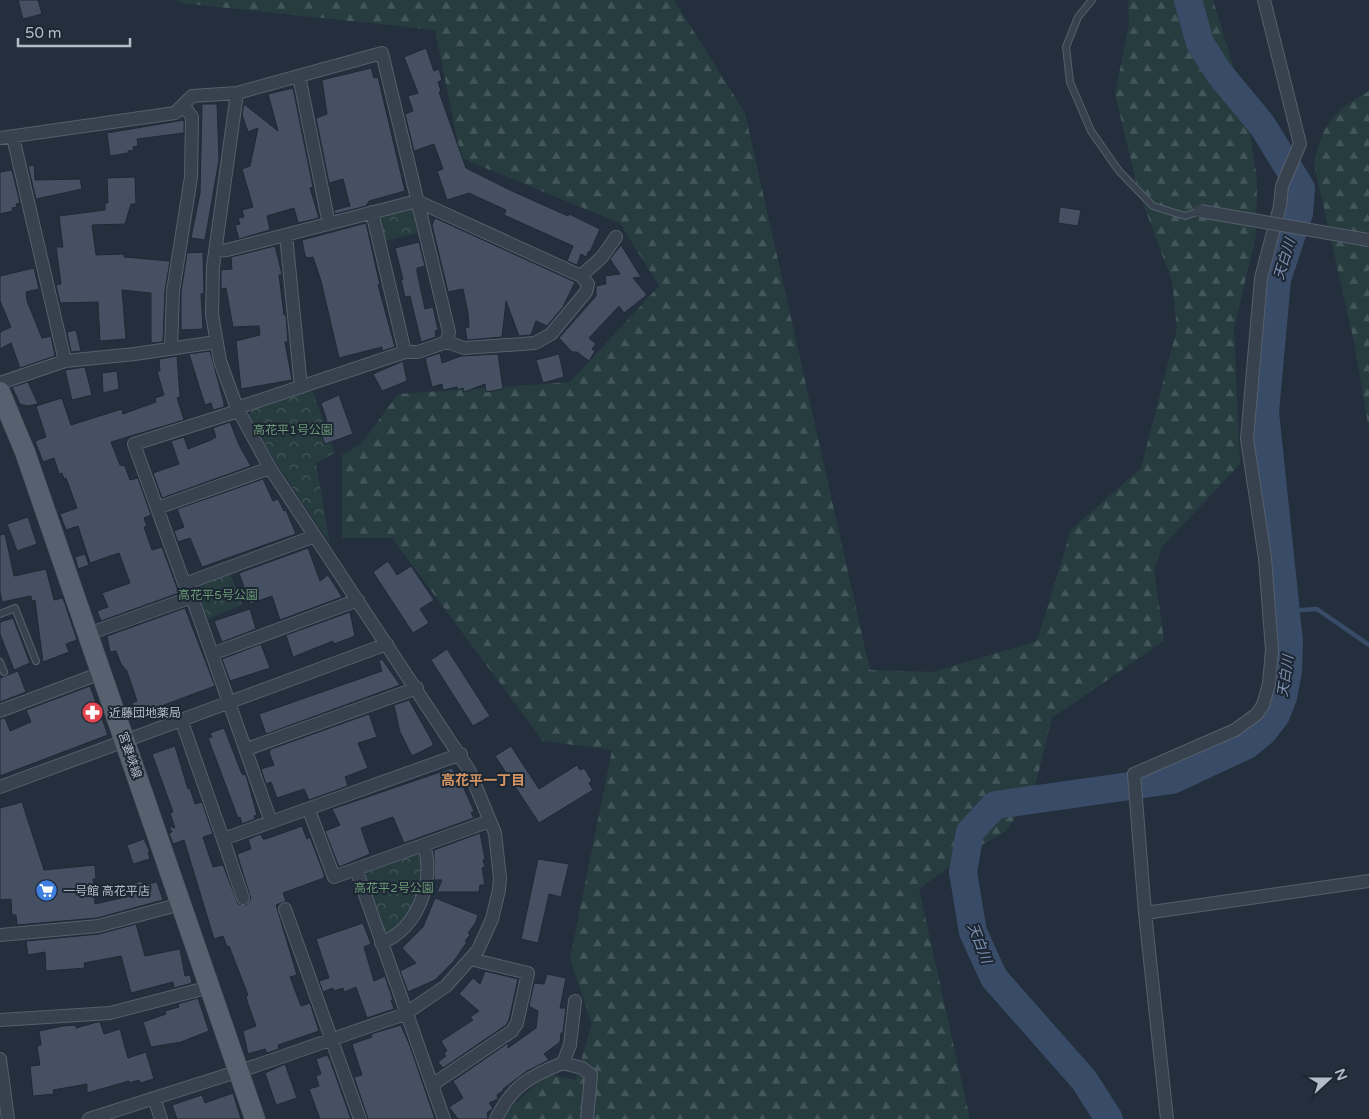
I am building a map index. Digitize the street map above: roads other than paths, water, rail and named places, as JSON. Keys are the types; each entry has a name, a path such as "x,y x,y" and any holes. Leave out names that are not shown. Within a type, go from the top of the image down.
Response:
{"main road":[{"name":"宮妻峡線","path":"0,392 25,452 255,1119"}],"street":[{"path":"1167,1119 1145,913 1134,774 1236,730 1256,714 1267,695 1272,668 1265,558 1247,439 1261,278 1280,206 1282,186 1300,144 1264,0"},
{"path":"0,138 175,113 192,96 237,93 382,53 449,332 447,342"},
{"path":"299,76 329,224"},
{"path":"89,1119 405,1014 446,986 470,959 484,938 499,890 495,833 461,754 270,468 238,410 220,361 216,342 212,289 215,251 237,93"},
{"path":"171,349 173,291 191,177 192,117 184,106"},
{"path":"13,137 64,361"},
{"path":"215,251 286,235 417,201 581,276 588,284 586,292 546,339 535,343 464,348 447,342 418,352 405,352 134,444 184,582 187,584 192,597 271,822"},
{"path":"1200,211 1369,240"},
{"path":"372,212 405,352"},
{"path":"286,235 301,387"},
{"path":"581,276 602,257 616,237"},
{"path":"0,383 64,361 216,342"},
{"path":"157,508 270,468"},
{"path":"187,584 315,536"},
{"path":"88,634 192,597"},
{"path":"212,654 358,600"},
{"path":"0,787 124,739 387,644"},
{"path":"0,711 101,673"},
{"path":"246,749 417,688"},
{"path":"181,719 243,898"},
{"path":"223,839 309,810 317,804 461,754"},
{"path":"309,810 334,877 490,821"},
{"path":"381,943 391,939 403,929 419,906 424,894 428,867 424,844"},
{"path":"356,869 405,1014 444,1119"},
{"path":"1145,913 1369,881"},
{"path":"0,935 98,926 181,904"},
{"path":"285,909 360,1119"},
{"path":"432,1085 505,1036 517,1023 528,973 470,959"},
{"path":"0,1020 110,1013 210,987"},
{"path":"563,1064 570,1045 575,1001"},
{"path":"0,1059 8,1119"},
{"path":"496,1119 509,1096 524,1081 563,1064 582,1068 591,1075 587,1119"},
{"path":"154,1098 161,1119"}],"lane":[{"path":"1092,0 1078,17 1066,47 1070,82 1091,131 1118,171 1153,206 1185,216 1200,211"},
{"path":"0,614 16,608 36,661"},
{"path":"0,662 4,672"}],"waterway":[{"name":"天白川","path":"1109,1119 1084,1080 994,978 973,932 963,872 970,832 995,805 1172,780 1247,745 1263,732 1276,715 1283,697 1288,671 1289,642 1265,412 1277,279 1299,213 1301,188 1262,125 1219,73 1200,43 1188,0"},
{"path":"1286,611 1317,609 1369,645"}],"place":[{"name":"近藤団地薬局","path":"93,713"},
{"name":"一号館 高花平店","path":"47,891"}],"district":[{"name":"高花平一丁目","path":"483,780"}],"park label":[{"name":"高花平1号公園","path":"293,430"},
{"name":"高花平5号公園","path":"218,595"},
{"name":"高花平2号公園","path":"394,888"}]}
